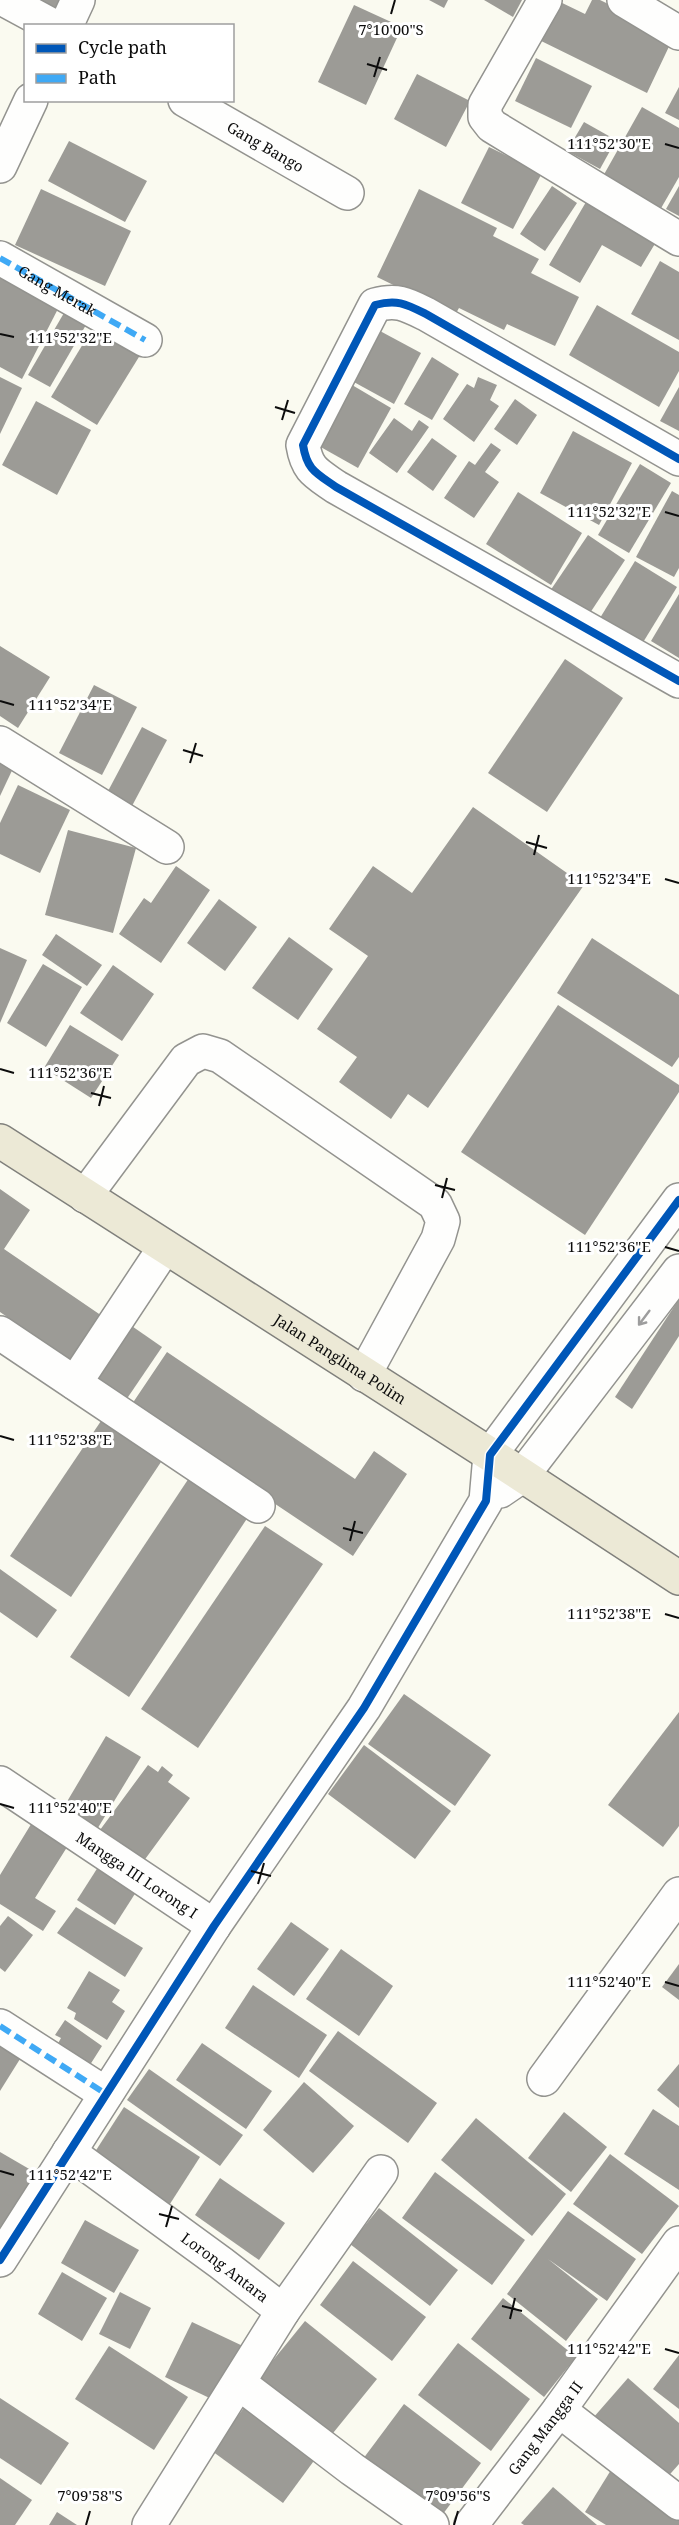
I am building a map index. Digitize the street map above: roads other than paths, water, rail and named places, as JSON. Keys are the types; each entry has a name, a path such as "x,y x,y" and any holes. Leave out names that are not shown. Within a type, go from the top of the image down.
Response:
{"main road":[{"name":"Jalan Panglima Polim","path":"0,1141 679,1578"}],"street":[{"path":"5,0 48,24"},
{"path":"67,24 78,0"},
{"path":"545,0 485,105 484,117 492,126 679,239"},
{"path":"624,0 679,33"},
{"name":"Gang Bango","path":"188,102 347,193"},
{"path":"0,166 16,116"},
{"name":"Gang Merak","path":"0,258 145,340"},
{"path":"679,459 426,314 402,303 389,301 375,305 303,445 306,461 317,474 336,487 679,681"},
{"path":"0,743 167,847"},
{"path":"86,1196 186,1060 202,1051 220,1056 435,1204 443,1221 438,1239 364,1375"},
{"path":"486,1501 490,1455 679,1200"},
{"path":"75,1383 165,1247"},
{"path":"0,2260 214,1926 364,1708 486,1501 522,1476 679,1271"},
{"path":"0,1333 258,1506"},
{"name":"Mangga III Lorong I","path":"0,1783 214,1926"},
{"path":"544,2079 679,1894"},
{"path":"0,2026 106,2094"},
{"name":"Lorong Antara","path":"69,2152 212,2256 283,2311 149,2525"},
{"path":"283,2311 381,2172"},
{"name":"Gang Mangga II","path":"471,2525 559,2410 679,2243"},
{"path":"239,2383 352,2469 432,2525"},
{"path":"559,2410 679,2503"}]}
